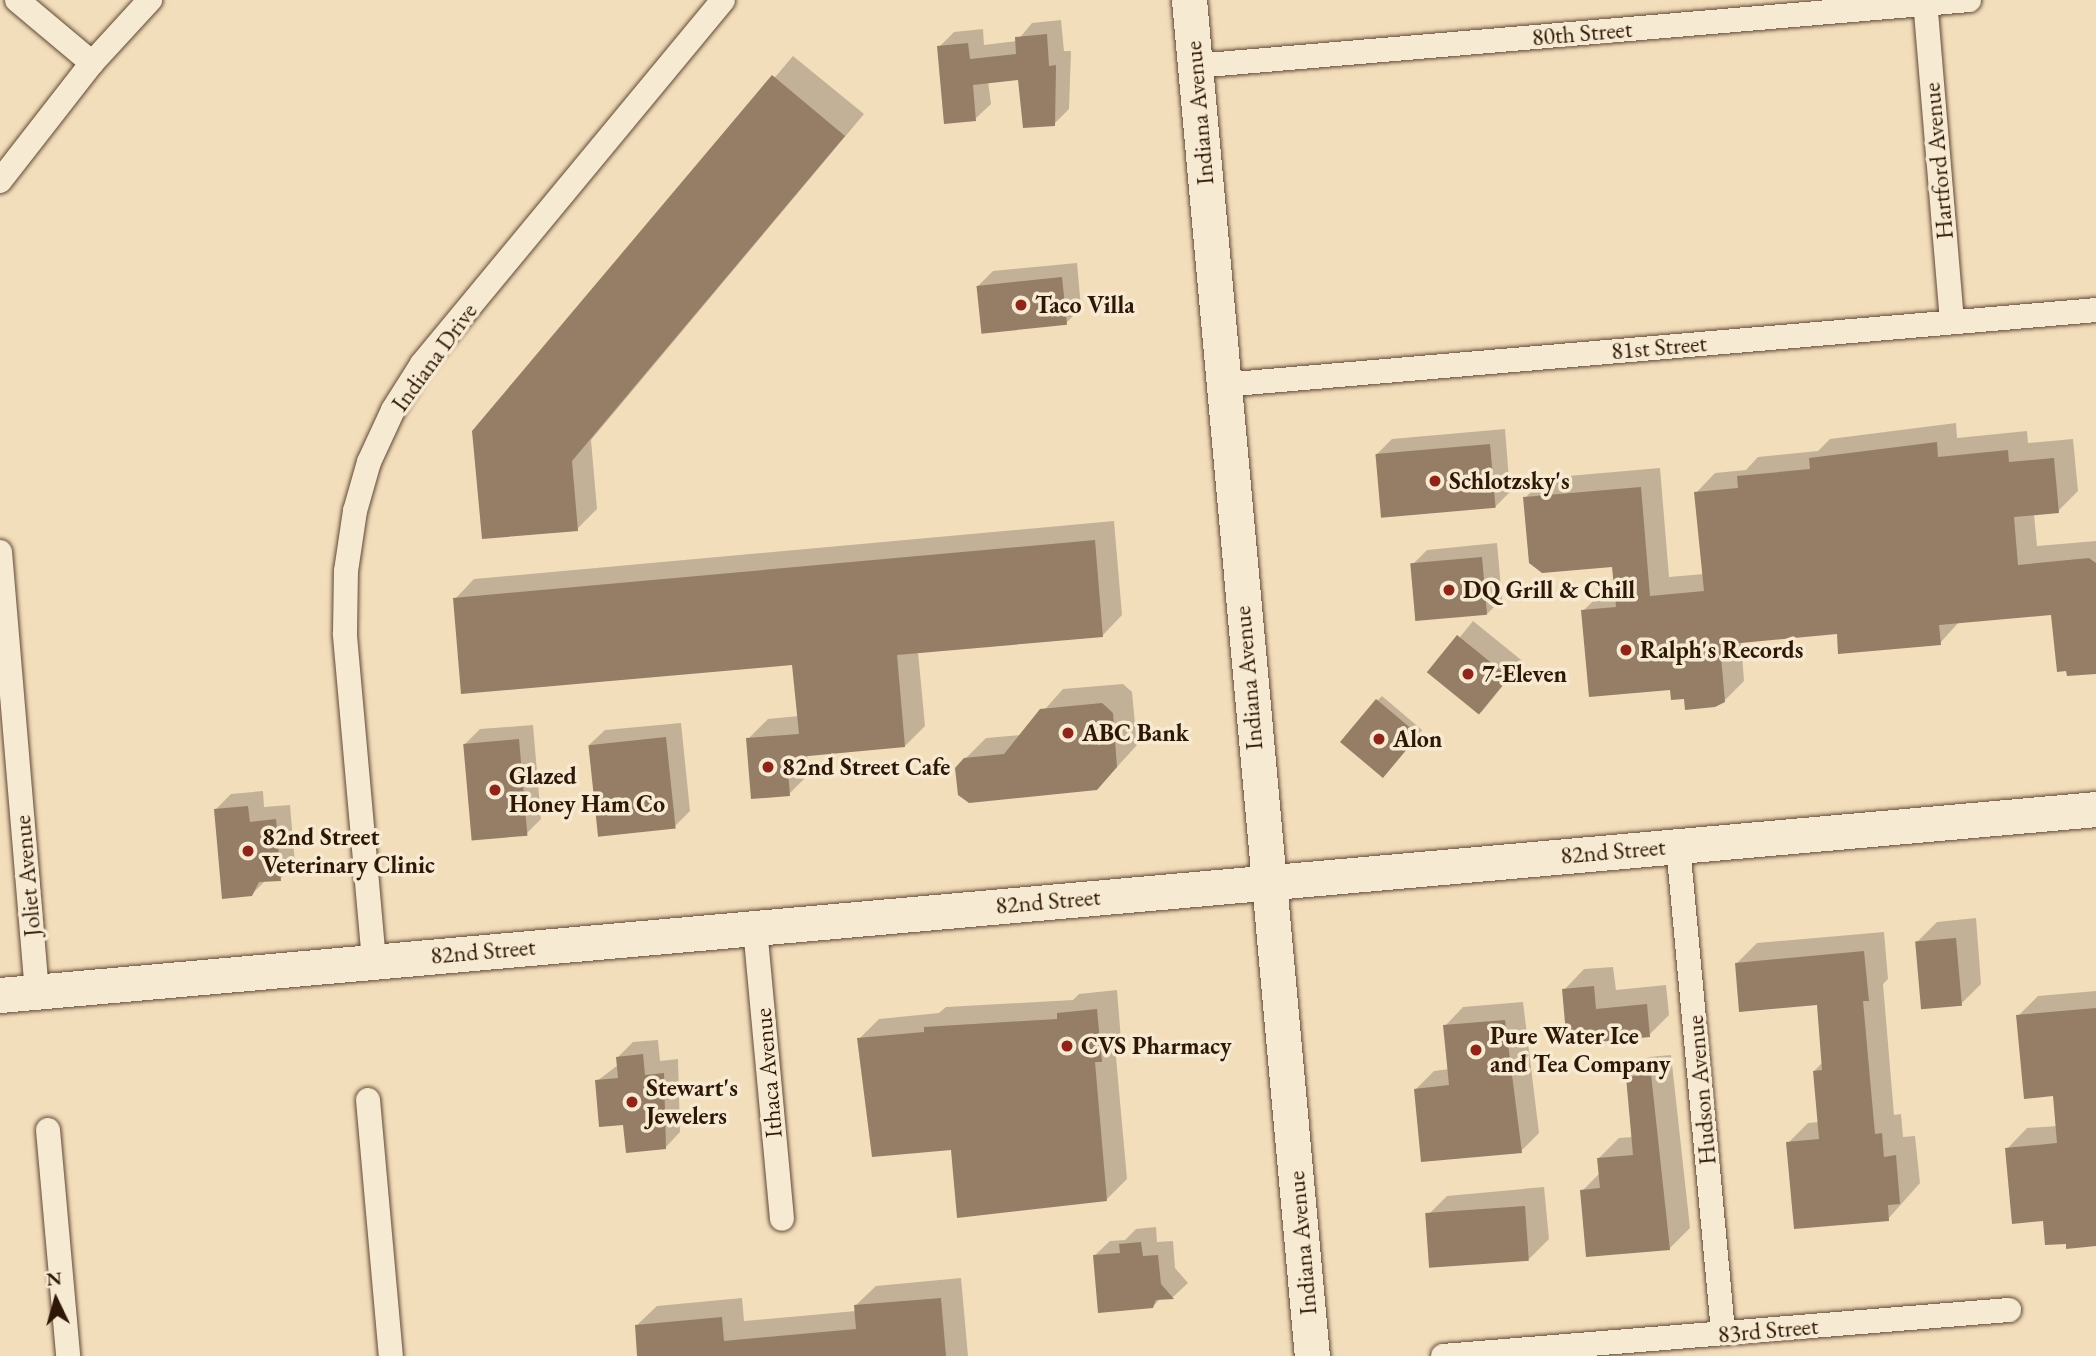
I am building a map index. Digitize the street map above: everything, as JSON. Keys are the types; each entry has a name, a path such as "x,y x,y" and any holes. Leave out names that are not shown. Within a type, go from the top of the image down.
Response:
{"main road":[{"name":"Indiana Avenue","path":"1189,0 1312,1356"},
{"name":"82nd Street","path":"0,995 2096,809"}],"street":[{"path":"17,0 92,63"},
{"path":"0,181 92,63 150,0"},
{"name":"Indiana Drive","path":"374,961 345,633 350,547 369,462 393,410 422,364 723,0"},
{"name":"80th Street","path":"1195,66 1969,0"},
{"name":"Hartford Avenue","path":"1925,2 1952,322"},
{"name":"81st Street","path":"1222,385 2096,310"},
{"name":"Joliet Avenue","path":"0,552 37,992"},
{"name":"Hudson Avenue","path":"1678,846 1723,1333"},
{"name":"Ithaca Avenue","path":"755,928 782,1219"},
{"path":"368,1100 391,1356"},
{"path":"48,1130 68,1356"},
{"name":"83rd Street","path":"1443,1356 2009,1310"}],"building":[{"path":"1047,34 1049,66 1056,65 1055,126 1023,128 1018,80 973,85 976,121 944,124 937,46 968,43 970,59 1016,54 1015,37"},
{"path":"772,75 845,136 572,461 578,531 482,539 472,431"},
{"name":"Taco Villa","path":"1062,277 1067,325 981,334 976,286"},
{"path":"1937,442 1938,457 2008,450 2009,462 2054,458 2059,513 2014,517 2018,565 2089,558 2096,563 2096,674 2067,676 2066,671 2057,672 2051,615 1939,625 1941,645 1838,654 1837,634 1720,645 1725,702 1715,707 1685,710 1684,699 1671,700 1670,690 1589,697 1581,610 1616,607 1612,567 1542,573 1529,563 1523,497 1641,487 1650,596 1704,591 1694,492 1738,488 1737,476 1810,469 1809,458"},
{"name":"Schlotzsky's","path":"1490,444 1496,508 1381,518 1375,454"},
{"path":"1095,540 1103,637 897,655 905,747 787,758 790,796 751,799 746,738 799,734 792,665 461,694 453,598"},
{"name":"DQ Grill & Chill","path":"1482,557 1487,615 1415,621 1410,563"},
{"name":"7-Eleven","path":"1457,635 1509,677 1479,714 1427,672"},
{"name":"Alon","path":"1376,699 1419,735 1383,778 1340,742"},
{"name":"ABC Bank","path":"1102,703 1113,713 1117,767 1097,790 969,803 958,795 955,768 964,758 1004,754 1040,709"},
{"path":"666,737 676,828 598,837 588,745"},
{"name":"Glazed Honey Ham Co","path":"519,739 527,836 472,841 463,744"},
{"name":"82nd Street Veterinary Clinic","path":"248,806 250,822 276,819 281,881 259,882 252,896 222,899 214,809"},
{"path":"1956,938 1962,1006 1921,1009 1915,942"},
{"path":"1864,951 1869,1001 1863,1001 1875,1134 1882,1133 1884,1157 1896,1155 1900,1204 1888,1205 1889,1221 1794,1229 1786,1142 1819,1139 1813,1071 1822,1070 1817,1005 1739,1012 1735,963"},
{"path":"1594,986 1596,1009 1647,1004 1650,1037 1567,1045 1562,989"},
{"path":"2096,1008 2096,1246 2066,1249 2066,1244 2045,1245 2043,1221 2012,1224 2005,1148 2057,1143 2053,1096 2024,1099 2016,1015"},
{"path":"1097,1009 1102,1062 1095,1062 1107,1201 957,1218 951,1150 872,1157 857,1038 924,1032 924,1027 1057,1019 1057,1013"},
{"path":"1505,1020 1522,1153 1421,1162 1414,1089 1449,1085 1443,1025"},
{"name":"Stewart's Jewelers","path":"643,1054 645,1075 664,1073 666,1149 626,1153 623,1125 599,1127 595,1080 618,1078 616,1057"},
{"path":"1651,1074 1670,1250 1586,1257 1580,1190 1600,1188 1597,1158 1633,1155 1626,1077"},
{"path":"1525,1206 1529,1261 1429,1268 1425,1213"},
{"path":"1141,1242 1143,1256 1158,1255 1161,1284 1174,1299 1156,1300 1153,1308 1098,1313 1093,1255 1120,1253 1119,1244"},
{"path":"941,1298 946,1356 637,1356 635,1325 722,1317 724,1341 856,1329 854,1305"}],"place":[{"name":"Taco Villa","path":"1021,305"},
{"name":"Schlotzsky's","path":"1435,481"},
{"name":"DQ Grill & Chill","path":"1449,590"},
{"name":"Ralph's Records","path":"1626,650"},
{"name":"7-Eleven","path":"1468,674"},
{"name":"ABC Bank","path":"1068,733"},
{"name":"Alon","path":"1379,739"},
{"name":"82nd Street Cafe","path":"768,767"},
{"name":"Glazed Honey Ham Co","path":"495,790"},
{"name":"82nd Street Veterinary Clinic","path":"248,851"},
{"name":"CVS Pharmacy","path":"1067,1046"},
{"name":"Pure Water Ice and Tea Company","path":"1476,1050"},
{"name":"Stewart's Jewelers","path":"632,1102"}]}
